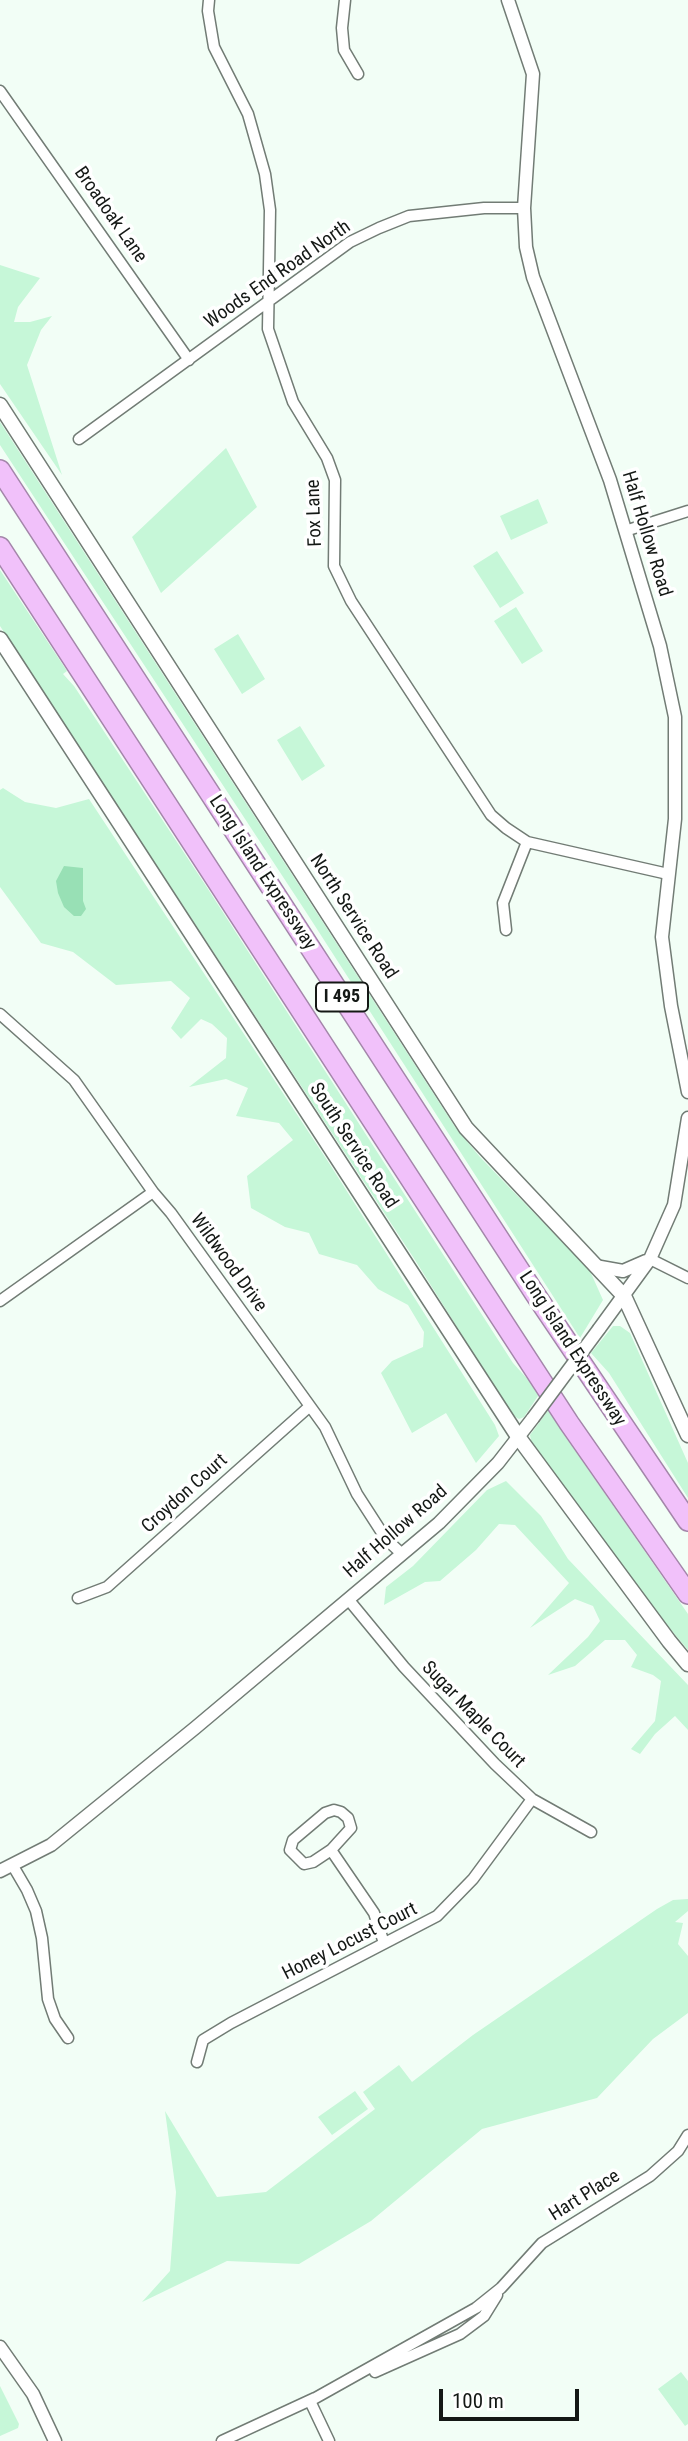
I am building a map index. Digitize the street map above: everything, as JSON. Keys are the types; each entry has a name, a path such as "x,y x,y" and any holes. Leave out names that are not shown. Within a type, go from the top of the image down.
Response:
{"highway":[{"name":"Long Island Expressway","path":"0,471 542,1304 688,1521"},
{"name":"I 495","path":"0,547 499,1317 688,1594"}],"main road":[{"name":"North Service Road","path":"0,405 466,1128 624,1296 688,1435"},
{"name":"South Service Road","path":"0,639 519,1438 668,1641 688,1664"}],"street":[{"name":"Fox Lane","path":"209,0 208,11 214,47 248,114 265,174 270,210 268,329 293,402 327,458 335,480 334,566 351,601 491,815 527,842 668,874"},
{"path":"345,0 342,28 344,50 358,74"},
{"name":"Half Hollow Road","path":"508,0 533,74 524,208 526,247 533,277 587,417 625,530 660,646 675,717 675,819 662,937 671,1006 688,1092"},
{"name":"Broadoak Lane","path":"0,91 189,360"},
{"name":"Woods End Road North","path":"79,439 350,242 409,216 447,211 524,208"},
{"path":"625,530 688,511"},
{"path":"506,930 503,903 527,842"},
{"name":"Wildwood Drive","path":"0,1014 74,1080 326,1427 356,1494 386,1539 402,1553"},
{"name":"Half Hollow Road","path":"0,1871 61,1837 195,1728 439,1523 499,1463 650,1259 674,1205 688,1118"},
{"path":"0,1301 153,1192"},
{"path":"595,1266 622,1271 650,1259 688,1278"},
{"name":"Croydon Court","path":"78,1598 107,1587 310,1406"},
{"name":"Sugar Maple Court","path":"348,1599 411,1676 531,1799 591,1832"},
{"name":"Honey Locust Court","path":"197,2062 203,2040 437,1916 473,1879 531,1799"},
{"path":"334,1810 348,1818 351,1828 331,1850 313,1863 304,1864 290,1850 293,1840 325,1812 334,1810"},
{"path":"331,1850 374,1913 384,1943"},
{"path":"13,1866 36,1911 42,1938 48,1999 55,2019 68,2038"},
{"name":"Hart Place","path":"222,2441 310,2400 460,2317 501,2288 542,2243 650,2176 678,2151 688,2135"},
{"path":"0,2347 33,2394 54,2441"},
{"path":"310,2400 329,2441"}],"shaded area":[{"path":"0,265 40,278 18,307 14,322 30,322 52,316 41,330 27,365 62,475 0,384"},
{"path":"0,422 455,1127 480,1157 590,1271 603,1300 580,1338 306,912 0,445"},
{"path":"226,448 257,507 161,593 132,537"},
{"path":"538,499 548,523 511,540 500,516"},
{"path":"497,551 524,593 500,608 473,566"},
{"path":"0,570 67,671 63,674 74,686 206,886 513,1363 540,1393 524,1417 519,1419 512,1415 415,1260 0,626"},
{"path":"516,607 543,651 522,664 494,621"},
{"path":"238,634 265,679 242,694 214,649"},
{"path":"300,726 325,766 302,781 277,740"},
{"path":"3,788 25,802 56,808 89,799 329,1163 495,1425 499,1436 476,1463 446,1413 412,1433 381,1373 392,1361 423,1347 424,1332 408,1305 378,1289 357,1265 319,1254 309,1233 285,1227 251,1208 247,1176 293,1140 279,1123 236,1116 248,1088 226,1079 189,1087 226,1058 227,1038 212,1024 201,1019 181,1039 171,1028 190,998 171,981 116,985 73,952 41,943 0,887 0,790"},
{"path":"64,866 83,868 83,901 86,909 81,916 74,916 64,907 58,893 56,881"},
{"path":"613,1326 620,1326 630,1333 688,1463 688,1498 609,1373 591,1353"},
{"path":"550,1408 557,1424 688,1614 688,1650 609,1556 532,1445 530,1435"},
{"path":"506,1481 541,1516 568,1559 688,1685 688,1730 675,1716 655,1734 640,1754 631,1749 655,1721 661,1681 631,1667 637,1655 625,1640 605,1640 575,1666 548,1675 588,1637 600,1621 593,1606 575,1599 530,1628 569,1583 515,1525 499,1524 476,1550 440,1581 425,1582 384,1605 386,1587 413,1566 487,1490"},
{"path":"688,1899 688,1911 675,1922 683,1923 678,1944 688,1956 688,2013 653,2039 597,2098 482,2129 371,2221 299,2264 227,2261 142,2302 170,2271 176,2192 165,2111 217,2197 266,2192 375,2109 363,2092 399,2065 412,2082 473,2035 657,1909 673,1900"},
{"path":"355,2091 368,2109 332,2135 318,2117"},
{"path":"681,2372 688,2381 688,2424 685,2426 658,2389"},
{"path":"0,2386 19,2424 18,2428 0,2436"}]}
